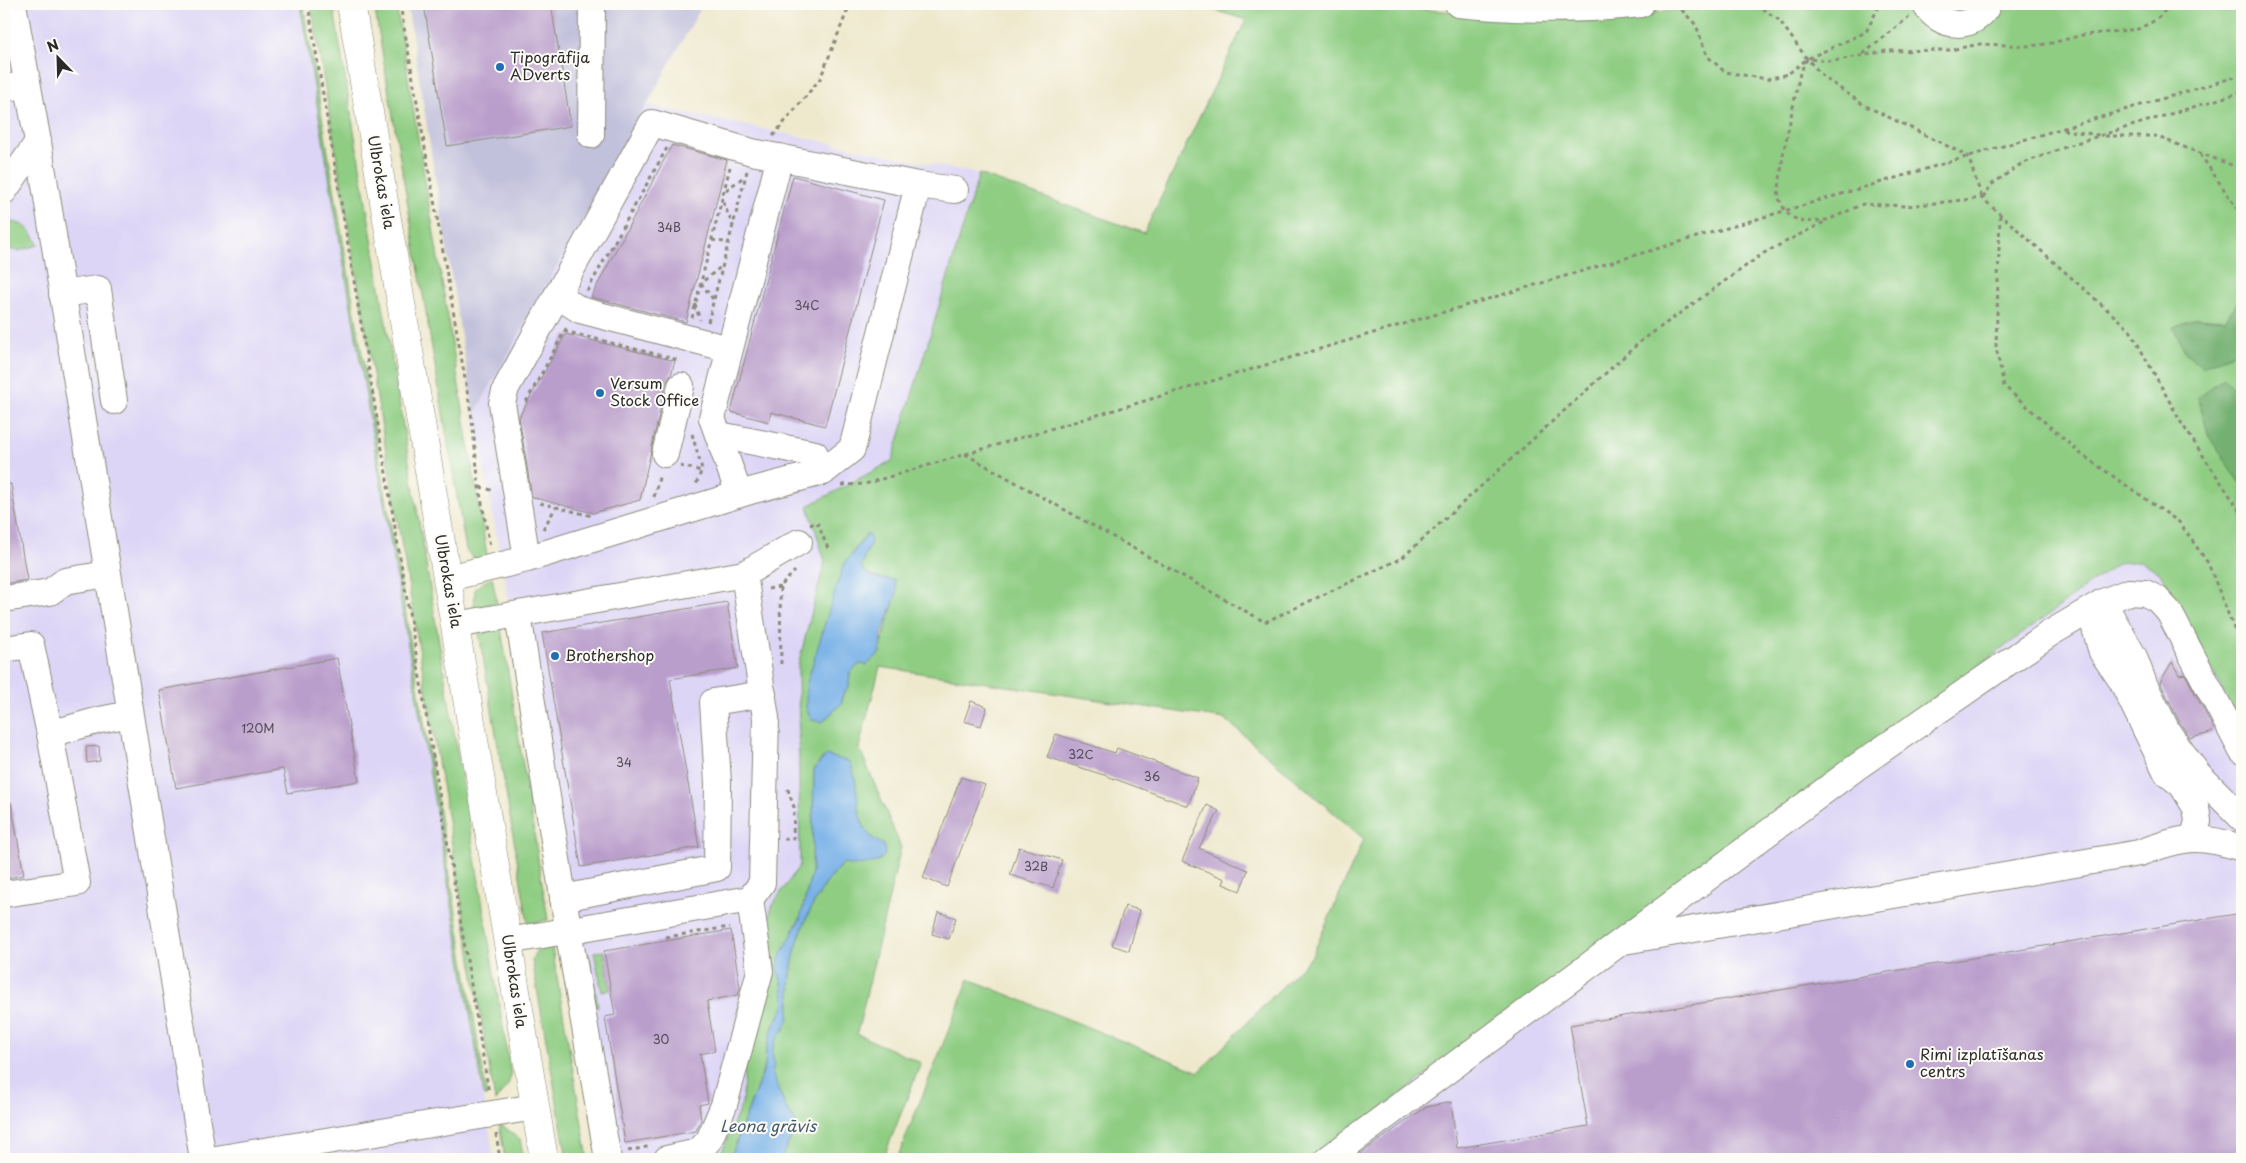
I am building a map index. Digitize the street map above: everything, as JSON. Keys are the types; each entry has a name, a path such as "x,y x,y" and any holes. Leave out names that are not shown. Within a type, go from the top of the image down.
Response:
{"main road":[{"name":"Ulbrokas iela","path":"352,4 544,1159"}],"street":[{"path":"13,4 16,87 38,142 203,1159"},
{"path":"590,135 592,4"},
{"path":"1458,4 1543,9 1602,8 1641,4"},
{"path":"1925,4 1937,18 1953,25 1965,24 1976,18 1985,10 1988,4"},
{"path":"527,559 502,403 506,388 656,117 769,155 918,185 955,190"},
{"path":"4,191 38,142"},
{"path":"739,494 715,426 729,348 769,155"},
{"path":"448,578 527,559 696,496 739,494 823,472 852,449 918,185"},
{"path":"62,294 98,289 114,401"},
{"path":"557,295 580,310 683,349 729,348"},
{"path":"665,454 675,412 679,377"},
{"path":"675,412 715,426 815,454 823,472"},
{"path":"456,626 744,574 800,542"},
{"path":"4,599 50,592 65,581 107,574"},
{"path":"660,1153 698,1152 709,1140 724,1104 760,971 750,900 762,882 766,718 744,574"},
{"path":"1328,1159 1618,942 1858,766 2049,634 2104,602 2129,592 2145,593 2157,599 2169,612 2242,752"},
{"path":"2104,602 2134,657 2144,684 2167,731 2198,774 2242,818"},
{"path":"2104,602 2095,628 2102,652 2122,680 2167,773 2182,785 2196,808 2198,821 2194,837"},
{"path":"518,615 608,1157"},
{"path":"4,650 31,645 50,734 77,883 4,894"},
{"path":"725,905 717,868 718,783 713,702 762,694"},
{"path":"50,734 130,714"},
{"path":"1618,942 2139,852 2169,842 2194,837 2242,848"},
{"path":"564,898 717,868"},
{"path":"508,942 750,900"},
{"path":"216,1159 535,1107"}],"path":[{"path":"308,4 500,1159"},
{"path":"769,155 820,79 850,4"},
{"path":"1676,4 1696,25 1707,56 1725,72 1767,78 1788,74 1807,59 1866,32 1880,4"},
{"path":"1698,4 1712,4"},
{"path":"1756,4 1780,20 1807,59 1825,78 1864,105 1968,156 1982,198 2130,330 2182,424 2242,514"},
{"path":"1862,55 1925,4"},
{"path":"1807,59 1833,61 1886,51 1950,50 1980,44 2030,46 2083,35 2138,29 2156,20 2171,4"},
{"path":"1807,59 1800,73 1778,197 1785,211 1791,217 1804,222 1828,220"},
{"path":"823,472 833,485 865,484 2242,75"},
{"path":"964,454 1265,622 1402,558 1641,341 1764,254 1863,204 1907,206 1982,198 1991,186 2021,164 2101,136 2242,92"},
{"path":"2060,130 2101,136 2154,136 2242,169"},
{"path":"2200,153 2242,216"},
{"path":"679,377 683,349 731,166"},
{"path":"725,190 746,176"},
{"path":"723,200 733,227"},
{"path":"2000,214 1996,347 2004,386 2081,454 2179,522 2208,562 2242,649"},
{"path":"712,240 728,243"},
{"path":"701,283 723,265"},
{"path":"701,283 714,300"},
{"path":"564,331 683,349"},
{"path":"480,487 594,516"},
{"path":"645,500 662,495"},
{"path":"541,534 556,507"},
{"path":"608,1157 660,1153"}],"shaded area":[{"path":"4,4 300,4 494,1159 4,1159"},
{"path":"407,4 703,4 474,415"},
{"path":"647,105 979,174 892,462 808,506 825,561 798,665 800,865 773,904 752,973 742,1103 719,1159 599,1159 506,585 474,415"},
{"path":"2130,560 2152,565 2163,574 2242,727 2242,1159 1313,1159 2110,567"}],"green space":[{"path":"300,4 303,4 487,1096 484,1096"},
{"path":"311,4 333,4 511,1075 508,1085 495,1101"},
{"path":"374,4 396,4 488,561 475,558 466,550"},
{"path":"1194,4 1386,4 1415,9 1563,19 1710,8 1722,4 1917,4 1931,23 1994,4 2242,4 2242,727 2162,574 2141,561 2118,563 1313,1159 897,1159 969,979 1199,1072 1312,956 1364,839 1225,719 880,667 859,747 901,847 857,1034 921,1063 883,1159 781,1159 797,1125 785,1106 772,1073 774,1066 773,1051 774,1044 788,1021 793,960 802,930 815,901 833,874 843,863 864,864 884,852 884,845 874,840 864,829 860,813 823,757 814,770 812,872 800,919 796,924 778,973 782,982 785,1005 773,1027 766,1052 765,1065 730,1159 719,1159 742,1103 752,973 773,904 800,865 798,665 825,561 808,506 892,461 979,174 1144,233 1246,20","holes":["867,533 871,542 861,566 871,575 895,580 894,598 880,653 854,667 850,672 849,686 842,696 842,703 822,722 843,566"]},
{"path":"4,222 21,224 26,227 38,245 18,251 4,248"},
{"path":"2242,296 2242,352 2234,353 2202,367 2186,353 2173,327 2196,318 2225,320"},
{"path":"2224,378 2242,396 2242,485 2209,437 2198,397"},
{"path":"492,577 497,603 474,607 475,588"},
{"path":"501,628 548,920 528,924 479,633"},
{"path":"551,942 588,1159 567,1159 532,960 539,948"},
{"path":"604,951 610,990 602,992 594,952"},
{"path":"589,954 598,1006 586,1008 578,956"},
{"path":"499,1123 520,1139 524,1159 505,1159"}],"water":[{"path":"868,533 871,541 861,566 871,576 895,580 897,593 882,634 880,653 867,665 860,664 850,672 849,686 842,696 842,703 822,722 811,720 806,707 806,686 830,607 843,566"},
{"name":"Leona grāvis","path":"826,755 850,762 854,774 862,821 873,839 884,845 885,855 877,862 851,866 843,863 833,874 815,901 802,930 793,960 788,1021 774,1044 773,1051 774,1067 772,1073 785,1106 797,1125 781,1159 730,1159 765,1066 766,1051 773,1027 785,1005 782,982 778,973 779,959 800,919 812,872 814,770"}],"building":[{"path":"551,4 571,126 447,146 424,5"},
{"path":"672,145 727,160 686,322 591,297"},
{"path":"793,176 884,200 825,426 771,412 769,422 731,412"},
{"name":"Versum Stock Office","path":"566,334 675,361 671,375 666,383 640,500 593,513 532,497 519,417"},
{"path":"11,484 27,580 4,584 4,485"},
{"path":"727,602 738,668 670,679 699,847 581,867 542,633"},
{"path":"337,658 359,781 288,793 283,769 176,788 159,690"},
{"path":"2172,662 2179,675 2185,674 2214,730 2211,733 2190,738 2180,723 2160,682"},
{"path":"971,701 987,707 981,726 964,721"},
{"path":"1056,734 1115,753 1117,748 1198,778 1188,806 1107,776 1047,757"},
{"path":"99,746 100,761 87,763 86,747"},
{"path":"961,777 985,785 947,887 923,878"},
{"path":"11,802 24,875 4,879 4,803"},
{"path":"1207,805 1219,811 1199,848 1248,870 1240,891 1223,884 1225,879 1182,861"},
{"path":"1019,847 1062,860 1053,888 1010,875"},
{"path":"1125,906 1140,910 1129,951 1112,945"},
{"path":"938,912 956,918 949,939 932,934"},
{"name":"Rimi izplatīšanas centrs","path":"2242,913 2242,1159 1353,1159 1426,1107 1451,1102 1457,1148 1588,1126 1570,1025"},
{"path":"731,930 740,988 738,995 707,1001 715,1051 700,1054 708,1103 699,1105 701,1120 696,1131 625,1143 605,1017 615,1015 604,951"}],"place":[{"name":"Tipogrāfija ADverts","path":"500,67"},
{"name":"Versum Stock Office","path":"600,393"},
{"name":"Brothershop","path":"555,656"},
{"name":"Rimi izplatīšanas centrs","path":"1910,1064"}]}
